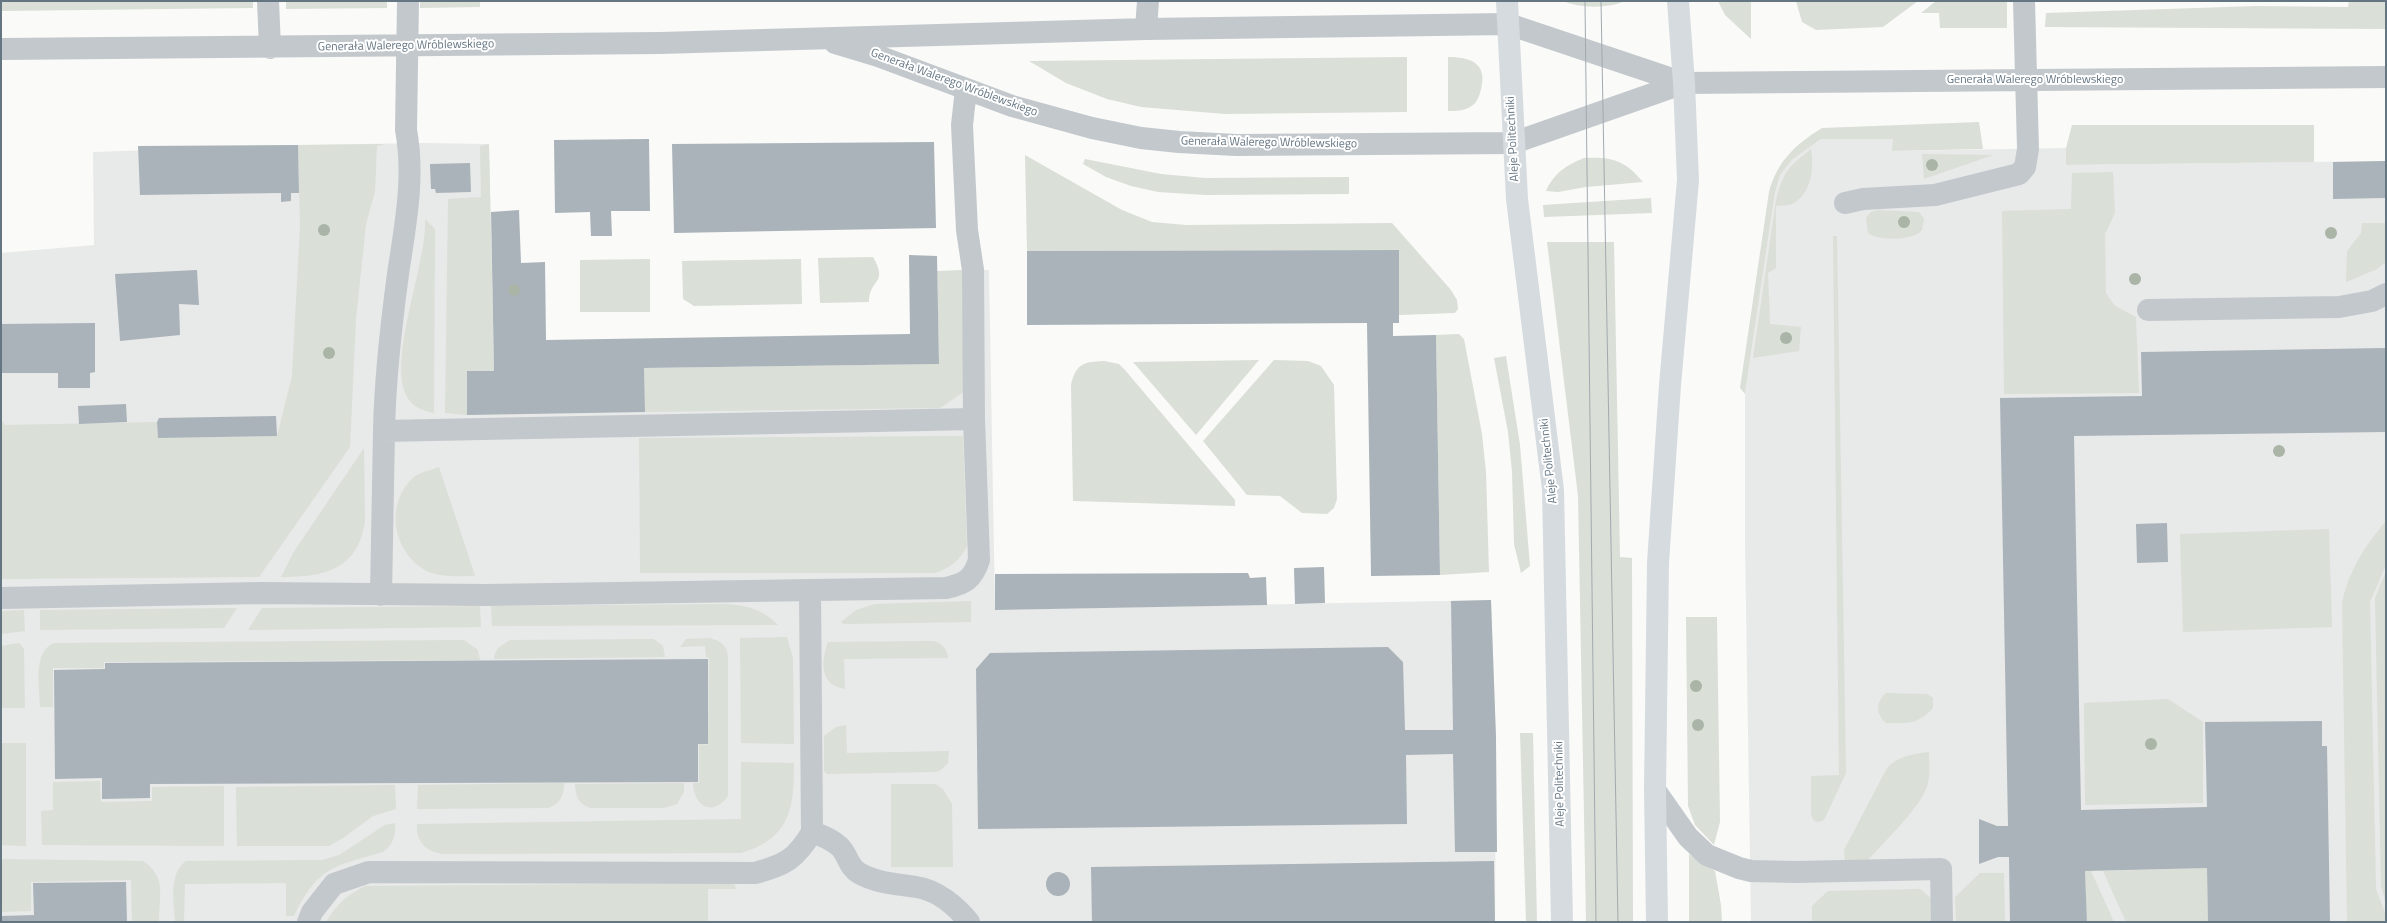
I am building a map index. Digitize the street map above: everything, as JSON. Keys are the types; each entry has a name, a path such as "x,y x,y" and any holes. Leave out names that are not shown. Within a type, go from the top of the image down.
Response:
{"main road":[{"name":"Aleje Politechniki","path":"1507,1 1516,199 1553,490 1562,922"},
{"path":"1657,922 1656,790 1658,563 1670,385 1688,180 1684,83 1678,1"}],"street":[{"path":"268,1 270,48"},
{"path":"381,595 384,431 387,370 410,182 409,144 406,130 408,1"},
{"path":"1146,29 1148,1"},
{"path":"1845,204 1863,199 1935,195 2019,174 2025,167 2028,149 2024,1"},
{"name":"Generała Walerego Wróblewskiego","path":"1,49 270,48 660,43 812,37 1146,29 1508,24 1684,83"},
{"name":"Generała Walerego Wróblewskiego","path":"812,37 878,56 1012,106 1092,128 1141,138 1236,145 1513,143 1684,83 2386,77"},
{"path":"1,598 260,593 381,595 810,590 946,588 959,585 970,579 979,560 974,419 974,270 967,230 962,125 966,89"},
{"path":"2148,310 2339,307 2372,301 2386,294"},
{"path":"384,431 974,419"},
{"path":"308,922 312,912 334,884 369,872 755,873 789,862 812,832 810,590"},
{"path":"1656,790 1688,837 1707,855 1725,864 1751,871 1796,872 1941,868 1942,922"},
{"path":"812,832 840,846 852,867 859,873 883,882 917,887 934,893 949,902 969,922"}],"shaded area":[{"path":"1,1 253,1 253,8 1,11"},
{"path":"286,1 387,1 387,8 286,9"},
{"path":"420,1 480,1 480,7 420,8"},
{"path":"1563,1 1625,1 1618,4 1594,7 1577,5"},
{"path":"1718,1 1751,1 1751,39 1725,15"},
{"path":"1796,1 1918,1 1883,27 1816,30 1802,22"},
{"path":"1936,1 2007,1 2007,28 1940,28 1939,13 1921,13"},
{"path":"2349,1 2386,1 2386,29 2045,27 2046,13 2256,6 2348,7"},
{"path":"1407,57 1407,112 1225,114 1141,107 1107,99 1066,83 1029,61"},
{"path":"1448,57 1470,60 1479,67 1482,73 1481,89 1476,102 1465,109 1448,111"},
{"path":"1979,122 1983,149 1892,151 1893,139 1821,139 1792,160 1780,175 1775,193 1745,394 1740,388 1769,192 1782,162 1804,140 1822,128"},
{"path":"2072,125 2314,125 2314,162 2066,165 2066,148"},
{"path":"1821,139 1893,139 1893,151 2066,148 2067,165 2386,161 2386,922 1751,922 1745,546 1745,394 1775,193 1780,175 1792,160"},
{"path":"423,143 489,144 494,371 939,364 962,270 989,270 995,610 1491,600 1496,738 1495,922 1,922 1,253 94,245 93,152 298,145"},
{"path":"386,144 377,146 375,191 366,224 356,319 350,447 259,577 1,579 1,419 5,425 157,422 158,438 277,436 292,376 300,225 298,145"},
{"path":"489,144 494,371 467,371 467,415 445,413 448,199 481,197 480,146"},
{"path":"1811,149 1812,171 1805,192 1792,204 1776,206 1776,268 1768,273 1770,324 1801,327 1799,351 1753,358 1776,200 1788,170 1797,160"},
{"path":"1922,154 1993,155 1924,179"},
{"path":"1025,155 1122,210 1152,222 1186,225 1392,223 1451,290 1457,300 1458,309 1455,313 1399,315 1399,250 1027,251"},
{"path":"1584,158 1603,158 1617,161 1624,164 1643,182 1586,187 1558,192 1546,191 1556,175 1566,167"},
{"path":"1085,159 1161,174 1205,178 1349,177 1349,194 1205,195 1158,192 1131,186 1106,177 1083,164"},
{"path":"2113,172 2115,213 2105,234 2106,293 2115,306 2136,317 2139,393 2004,394 2002,211 2071,209 2072,173"},
{"path":"1651,198 1652,213 1544,217 1543,205"},
{"path":"1879,210 1919,212 1924,219 1922,230 1918,234 1896,239 1873,236 1868,233 1866,218 1871,212"},
{"path":"425,219 435,229 434,413 418,408 412,404 403,386 401,365 408,314 424,238"},
{"path":"2362,223 2386,223 2386,262 2377,269 2346,282 2347,251 2361,233"},
{"path":"1833,236 1837,236 1846,773 1824,820 1819,822 1814,821 1811,815 1811,776 1839,775"},
{"path":"1547,242 1614,242 1620,557 1632,558 1633,922 1586,922 1578,496"},
{"path":"873,257 879,272 879,277 870,294 869,302 820,303 818,258"},
{"path":"650,259 650,312 580,312 580,260"},
{"path":"801,259 802,304 694,306 683,299 682,261"},
{"path":"962,270 965,391 940,408 645,412 644,368 939,364 937,271"},
{"path":"1459,334 1464,339 1482,434 1486,472 1489,572 1440,575 1436,335"},
{"path":"1506,356 1520,445 1530,566 1521,573 1514,544 1512,472 1508,432 1494,358"},
{"path":"1259,360 1196,435 1133,362"},
{"path":"1274,360 1308,361 1321,366 1334,385 1337,499 1334,508 1327,514 1302,513 1280,496 1247,495 1203,441"},
{"path":"1104,361 1119,364 1125,370 1235,500 1235,506 1073,501 1071,385 1075,372 1082,365 1091,362"},
{"path":"963,436 967,546 958,559 950,566 940,571 935,573 640,573 639,438"},
{"path":"364,448 365,521 361,537 355,550 347,560 325,572 297,577 281,577 293,553"},
{"path":"439,467 475,576 442,575 423,569 404,550 399,538 396,525 396,512 399,500 405,488 417,475"},
{"path":"2386,521 2386,565 2370,602 2376,889 2386,915 2386,922 2347,922 2342,603 2353,569 2371,540"},
{"path":"2329,529 2332,627 2183,632 2180,534"},
{"path":"2386,571 2386,904 2381,886 2375,598"},
{"path":"971,601 971,622 844,624 841,622 856,610 875,604"},
{"path":"739,605 753,609 766,615 778,625 492,626 491,606"},
{"path":"480,606 481,627 248,630 262,608"},
{"path":"237,608 224,628 40,630 40,610"},
{"path":"24,610 25,631 1,634 1,611"},
{"path":"1686,617 1717,617 1720,822 1714,845 1695,825 1688,806"},
{"path":"787,637 793,658 794,744 741,743 740,638"},
{"path":"709,638 723,644 728,657 728,796 716,806 711,807 705,806 697,798 693,783 699,783 699,744 708,745 709,658 706,657 705,646 680,647 686,639"},
{"path":"654,639 663,646 665,657 494,659 497,650 510,640"},
{"path":"464,640 478,650 480,660 104,662 104,668 53,668 53,707 40,707 40,662 47,648 54,643"},
{"path":"933,641 944,647 948,658 844,659 845,689 830,683 824,671 823,664 828,642"},
{"path":"19,643 24,649 25,708 1,708 1,646"},
{"path":"1886,693 1927,694 1933,698 1933,708 1922,718 1912,722 1886,723 1880,716 1878,708 1882,697"},
{"path":"2168,699 2203,722 2203,803 2085,805 2084,703"},
{"path":"846,725 847,753 949,751 948,763 941,770 936,772 827,774 824,771 824,736 836,727"},
{"path":"1520,733 1533,733 1537,922 1526,922"},
{"path":"1,743 26,743 26,846 1,845"},
{"path":"1929,752 1929,780 1922,798 1867,861 1845,861 1844,850 1887,768 1906,756"},
{"path":"741,762 794,763 794,780 790,808 786,820 779,830 770,839 757,847 741,853 442,854 426,848 418,835 417,824 741,819"},
{"path":"100,781 101,802 152,801 152,787 224,786 224,846 42,845 41,811 53,810 53,782"},
{"path":"564,783 562,796 556,804 548,808 417,809 418,785"},
{"path":"684,783 684,792 677,804 664,808 591,808 580,802 578,799 575,784"},
{"path":"891,784 935,784 943,789 952,804 953,867 891,867"},
{"path":"395,785 396,809 373,816 343,838 329,846 237,846 236,787"},
{"path":"395,823 393,839 383,852 340,865 320,877 303,899 294,916 286,916 286,883 185,884 184,922 175,922 173,897 174,881 180,867 186,861 322,860 339,855 385,825"},
{"path":"1689,854 1715,871 1721,905 1722,922 1689,922"},
{"path":"1,859 143,861 151,867 159,880 159,922 132,922 131,880 31,882 31,911 1,912"},
{"path":"2207,868 2208,922 2126,922 2103,871"},
{"path":"2085,871 2091,871 2114,922 2087,922"},
{"path":"1980,873 2004,873 2005,922 1956,922 1955,897"},
{"path":"730,883 735,885 736,889 708,889 708,922 326,922 342,901 365,886"},
{"path":"1920,889 1931,898 1931,922 1812,922 1812,906 1828,891"}],"building":[{"path":"649,139 650,211 611,211 612,236 591,236 590,212 555,213 554,140"},
{"path":"934,142 936,228 674,233 672,144"},
{"path":"298,145 299,193 291,193 291,201 281,202 281,193 140,195 138,146"},
{"path":"2385,161 2385,198 2333,199 2333,162"},
{"path":"470,163 471,192 436,193 435,189 431,189 430,164"},
{"path":"519,210 521,263 545,262 546,340 910,334 909,255 937,256 939,364 644,368 645,412 467,415 467,371 494,371 491,212"},
{"path":"1399,250 1399,323 1393,323 1393,336 1436,335 1440,575 1371,576 1367,323 1027,325 1027,251"},
{"path":"197,270 199,305 179,304 180,335 120,341 115,274"},
{"path":"95,323 95,372 90,373 90,388 58,388 58,373 1,373 1,324"},
{"path":"2386,348 2386,432 2074,436 2081,810 2207,807 2205,722 2322,721 2322,746 2327,746 2330,922 2208,922 2207,868 2085,871 2087,922 2010,922 2009,857 1998,857 1979,864 1979,819 1997,826 2008,826 2000,398 2142,396 2141,352"},
{"path":"126,404 127,422 79,424 78,406"},
{"path":"276,416 277,436 158,438 157,422 159,418"},
{"path":"2167,523 2168,562 2137,563 2136,524"},
{"path":"1324,567 1325,603 1295,604 1294,568"},
{"path":"1248,573 1250,578 1266,577 1267,605 995,610 995,574"},
{"path":"1491,600 1496,738 1497,852 1455,852 1453,754 1406,755 1407,824 978,829 976,669 990,653 1388,647 1403,662 1405,730 1453,730 1451,601"},
{"path":"708,659 708,744 698,744 698,782 150,784 150,798 102,799 102,778 55,779 54,670 105,669 105,663"},
{"path":"1494,861 1495,922 1092,922 1091,867"},
{"path":"1058,872 1067,875 1070,884 1067,893 1058,896 1049,893 1046,884 1049,875"},
{"path":"126,882 127,922 1,922 1,916 34,915 33,883"}],"tram line":[{"path":"1585,1 1596,922"},
{"path":"1601,1 1618,922"}]}
